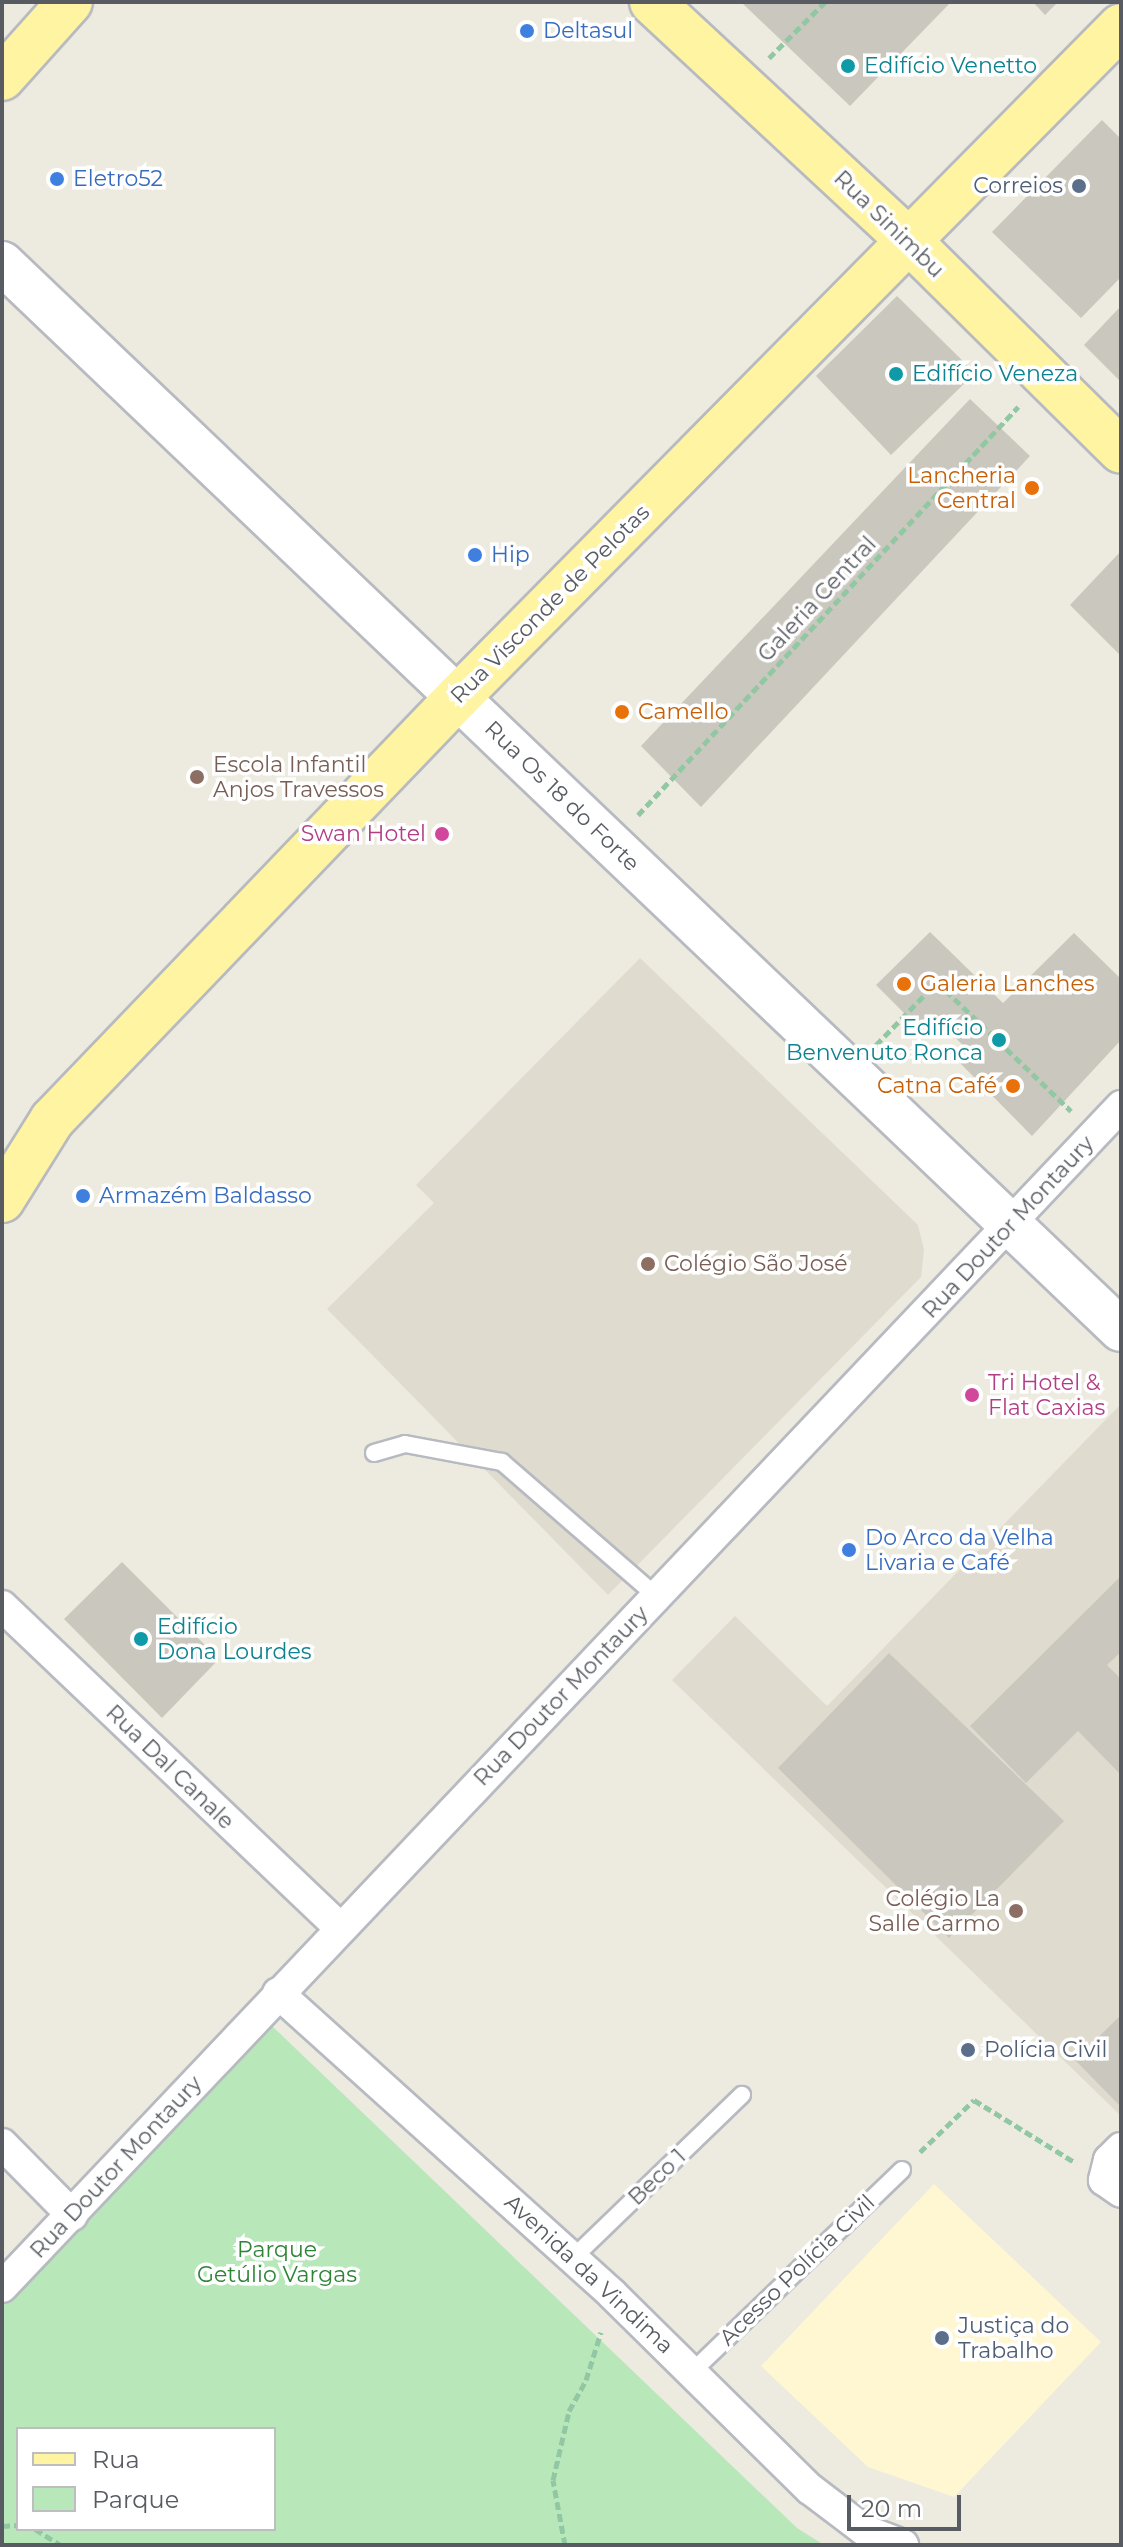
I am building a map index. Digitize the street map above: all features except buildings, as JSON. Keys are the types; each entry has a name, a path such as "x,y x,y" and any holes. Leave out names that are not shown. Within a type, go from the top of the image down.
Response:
{"main road":[{"path":"2,78 70,2"},
{"name":"Rua Sinimbu","path":"652,2 909,241 1121,451"},
{"name":"Rua Visconde de Pelotas","path":"2,1200 52,1120 458,697 1121,26"}],"street":[{"name":"Rua Os 18 do Forte","path":"2,263 1121,1330"},
{"name":"Rua Doutor Montaury","path":"2,2287 339,1927 1012,1225 1121,1106"},
{"name":"Rua Dal Canale","path":"2,1606 339,1927"},
{"name":"Avenida da Vindima","path":"278,1993 612,2294 810,2489 864,2530 903,2545"},
{"path":"2,2144 72,2215"},
{"path":"1112,2186 1109,2160 1121,2148"}],"lane":[{"path":"374,1453 405,1444 502,1462 656,1596"},
{"name":"Beco 1","path":"573,2258 742,2095"},
{"name":"Acesso Polícia Civil","path":"693,2371 902,2170"}],"path":[{"path":"742,86 825,2"},
{"name":"Galeria Central","path":"612,843 1046,377"},
{"path":"851,1072 937,982 1095,1134"},
{"path":"902,2170 974,2100 1112,2186"},
{"path":"565,2545 553,2480 569,2411 586,2380 612,2294"},
{"path":"38,2531 61,2545"}],"shaded area":[{"name":"Colégio São José","path":"640,958 918,1225 924,1250 921,1277 608,1595 327,1309 434,1203 416,1185"},
{"name":"Colégio La Salle Carmo","path":"1121,1404 1121,2116 672,1680 735,1616 827,1706"},
{"name":"Justiça do Trabalho","path":"934,2184 1101,2342 954,2497 868,2467 761,2366"}],"green space":[{"name":"Parque Getúlio Vargas","path":"272,2026 797,2528 824,2545 2,2545 2,2304"}],"place":[{"name":"Deltasul","path":"527,31"},
{"name":"Edifício Venetto","path":"848,66"},
{"name":"Eletro52","path":"57,179"},
{"name":"Correios","path":"1079,186"},
{"name":"Edifício Veneza","path":"896,374"},
{"name":"Lancheria Central","path":"1032,488"},
{"name":"Hip","path":"475,555"},
{"name":"Camello","path":"622,712"},
{"name":"Escola Infantil Anjos Travessos","path":"197,777"},
{"name":"Swan Hotel","path":"442,834"},
{"name":"Galeria Lanches","path":"904,984"},
{"name":"Edifício Benvenuto Ronca","path":"999,1040"},
{"name":"Catna Café","path":"1013,1086"},
{"name":"Armazém Baldasso","path":"83,1196"},
{"name":"Colégio São José","path":"648,1264"},
{"name":"Tri Hotel & Flat Caxias","path":"972,1395"},
{"name":"Do Arco da Velha Livaria e Café","path":"849,1550"},
{"name":"Edifício Dona Lourdes","path":"141,1639"},
{"name":"Colégio La Salle Carmo","path":"1016,1911"},
{"name":"Polícia Civil","path":"968,2050"},
{"name":"Justiça do Trabalho","path":"942,2338"}]}
